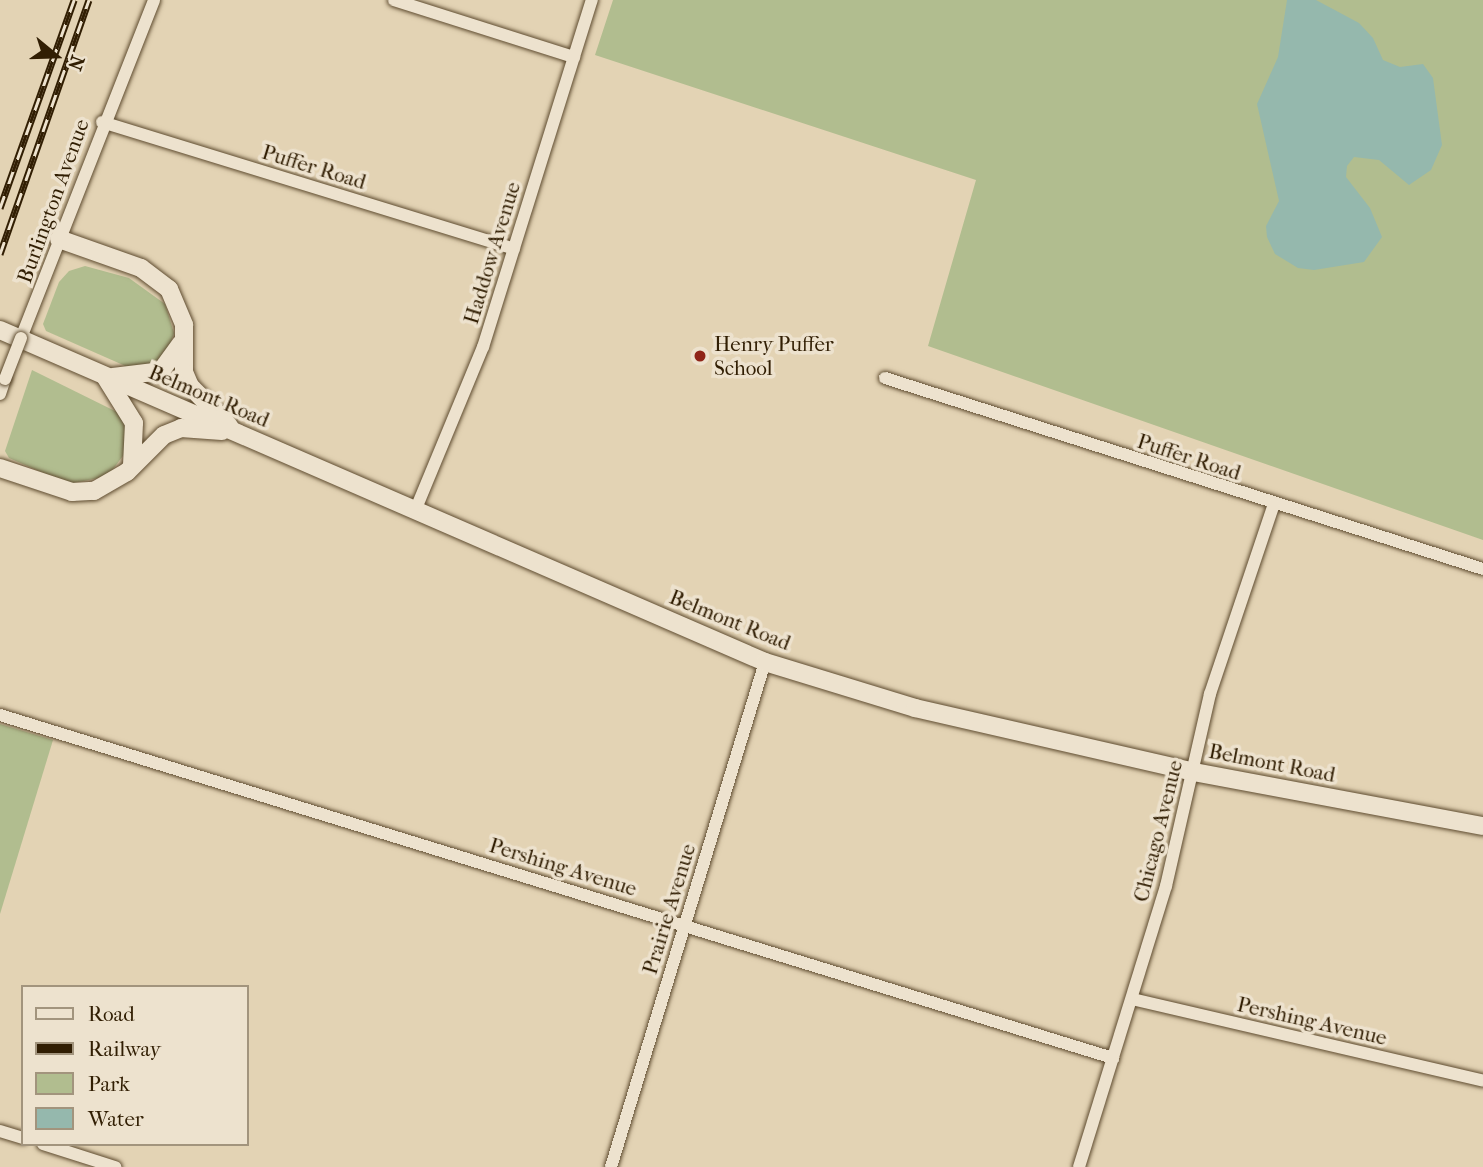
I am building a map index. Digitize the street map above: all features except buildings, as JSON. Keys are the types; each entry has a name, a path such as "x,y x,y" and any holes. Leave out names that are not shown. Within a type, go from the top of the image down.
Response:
{"main road":[{"path":"59,239 141,268 162,281 179,304 183,336 182,362 190,386 235,432"},
{"name":"Belmont Road","path":"0,330 765,662 915,708 1194,772 1483,826"},
{"path":"132,465 134,423 106,378 161,370 172,362 183,336"},
{"path":"0,468 72,492 112,484 155,440 173,431 235,432"}],"street":[{"name":"Burlington Avenue","path":"0,394 102,122 153,0"},
{"path":"394,0 573,57"},
{"name":"Haddow Avenue","path":"415,512 483,347 592,0"},
{"name":"Puffer Road","path":"102,122 514,249"},
{"name":"Puffer Road","path":"885,378 1483,569"},
{"name":"Chicago Avenue","path":"1079,1167 1132,999 1194,772 1210,694 1274,504"},
{"name":"Prairie Avenue","path":"611,1167 765,662"},
{"name":"Pershing Avenue","path":"0,715 1114,1058"},
{"name":"Pershing Avenue","path":"1132,999 1483,1081"},
{"path":"0,1131 21,1137"},
{"path":"49,1146 115,1167"}],"green space":[{"path":"613,0 1483,0 1483,540 928,346 976,180 595,55"},
{"path":"85,266 129,278 165,304 174,333 164,363 130,368 46,331 43,324 59,282 69,271"},
{"path":"32,370 123,415 128,426 125,453 108,476 69,484 9,458 5,451"},
{"path":"0,724 53,740 0,914"}],"water":[{"path":"1287,0 1316,0 1359,23 1373,38 1383,60 1400,67 1423,64 1433,78 1442,145 1431,170 1409,185 1379,160 1354,157 1347,166 1346,177 1370,208 1382,237 1364,262 1314,270 1298,268 1275,254 1267,237 1266,226 1279,201 1257,104 1278,57"}],"railway":[{"path":"0,208 74,0"},
{"path":"0,254 89,0"}],"place":[{"name":"Henry Puffer School","path":"700,356"}]}
